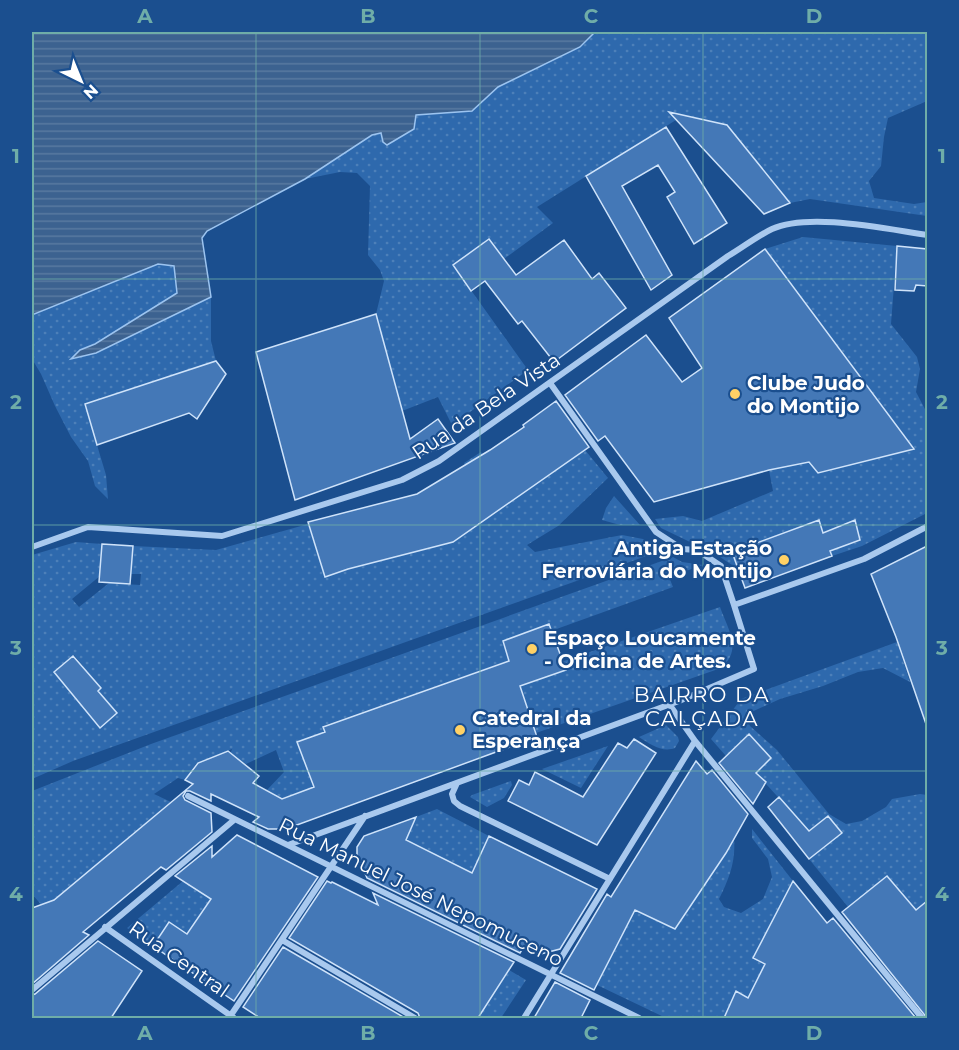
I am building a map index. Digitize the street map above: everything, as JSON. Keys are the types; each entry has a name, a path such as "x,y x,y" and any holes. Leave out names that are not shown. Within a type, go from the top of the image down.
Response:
{"street":[{"name":"Rua da Bela Vista","path":"32,547 88,527 222,536 391,484 439,461 728,256 771,229 792,223 815,221 927,235"},
{"path":"288,844 669,704 754,669 721,566 697,549 682,549 656,532 550,383"},
{"path":"734,605 864,559 927,526"},
{"path":"669,704 695,741 922,1018"},
{"path":"524,1018 695,741"},
{"path":"457,783 452,794 454,801 460,806 610,879"},
{"name":"Rua Manuel José Nepomuceno","path":"188,796 639,1018"},
{"path":"231,1018 366,815"},
{"path":"32,990 234,820"},
{"name":"Rua Central","path":"105,927 231,1018"},
{"path":"282,940 415,1018"}],"shaded area":[{"path":"32,32 595,32 580,47 498,87 472,111 416,115 414,129 387,145 383,142 381,133 372,135 305,179 207,231 202,238 211,297 96,353 71,359 80,350 95,344 177,293 174,266 158,264 32,315"},
{"path":"595,32 927,32 927,101 888,118 881,166 869,181 874,198 914,204 927,202 927,216 810,199 790,203 727,125 684,115 537,207 553,223 504,259 488,239 453,265 528,370 452,425 438,397 402,411 376,314 384,281 380,270 368,255 370,186 357,173 340,172 305,179 372,135 381,133 383,142 416,115 472,111 498,87 580,47"},
{"path":"803,237 897,246 891,324 917,357 920,369 916,392 927,413 927,513 862,546 832,556 819,520 732,552 738,569 717,555 661,528 655,519 683,516 702,521 773,491 769,470 809,462 818,473 914,449 765,249","holes":["855,520 860,541 848,545 842,526"]},
{"path":"158,264 174,266 177,293 95,344 80,350 72,359 96,353 211,297 211,341 216,361 85,405 106,475 108,499 95,486 88,461 71,437 32,359 32,315"},
{"path":"585,450 608,478 558,526 527,545 535,552 622,535 643,539 663,550 73,761 32,779 32,555 76,542 102,544 100,576 72,599 79,607 109,583 140,585 141,574 131,574 133,546 216,550 308,524 325,577 450,543 499,511 464,463 481,452 514,499","holes":["74,655 83,666 79,670 87,671 101,688 94,694 102,696 117,712 100,728 54,672"]},
{"path":"614,496 640,525 620,525 602,520"},
{"path":"673,557 682,562 703,565 669,577 673,587 551,631 548,624 503,641 510,660 323,726 325,732 298,742 314,787 277,800 276,795 267,790 284,772 276,750 246,764 230,755 232,749 196,764 185,780 178,778 154,794 171,802 44,908 32,894 32,791 151,744"},
{"path":"720,607 732,639 731,654 721,668 536,733 520,686 565,670 564,661"},
{"path":"897,642 910,682 883,668 858,672 780,699 745,715 750,726 777,750 829,814 846,824 862,821 886,807 892,799 927,795 928,906 922,918 887,876 848,907 809,859 842,833 827,816 796,842 796,817 756,773 771,758 748,734 729,753 753,776 747,780 711,739 741,699"},
{"path":"666,725 678,737 679,741 675,748 661,749 639,737"},
{"path":"608,746 581,788 542,769"},
{"path":"511,781 512,785 504,798 487,807 470,797 472,795"},
{"path":"437,809 489,836 472,873 406,840 400,851 366,834 387,827 406,839 416,817"},
{"path":"752,829 793,881 753,958 773,968 761,972 752,1000 736,992 724,1018 666,1018 597,985 635,910 675,929 680,922 621,882 633,862 692,902 734,839 731,870 719,899 724,907 741,913 763,899 772,877 768,859 752,838"},
{"path":"183,881 211,899 188,935 169,923 153,946 127,928"},
{"path":"509,970 526,980 501,1018 478,1018"}],"building":[{"path":"669,112 727,125 790,203 764,214"},
{"path":"666,127 727,223 694,244 667,197 675,192 658,165 622,186 672,275 651,290 586,176"},
{"path":"489,239 516,275 564,240 592,279 599,273 626,308 554,362 522,321 518,324 485,281 471,291 453,265"},
{"path":"897,246 927,249 927,286 916,285 914,291 895,290"},
{"path":"765,249 914,449 818,473 809,462 769,470 654,502 605,436 598,441 565,395 646,335 682,382 702,368 669,318"},
{"path":"376,314 410,439 438,419 455,443 295,500 256,352"},
{"path":"216,361 226,374 197,419 189,413 97,445 85,404"},
{"path":"556,401 589,447 453,542 325,577 308,522 417,494 490,450 524,427 523,425"},
{"path":"819,520 823,533 855,520 860,540 830,551 832,556 745,588 732,552"},
{"path":"102,544 133,546 130,584 99,582"},
{"path":"927,546 927,723 926,724 871,574"},
{"path":"549,624 566,670 520,686 537,737 286,829 268,829 253,822 259,817 211,794 211,801 186,791 183,796 185,800 211,813 212,832 166,870 161,867 83,932 89,935 32,984 32,908 54,900 193,784 185,780 198,763 228,751 259,776 253,783 282,799 314,787 297,742 325,732 323,727 509,661 503,641"},
{"path":"73,656 101,688 98,691 117,713 100,728 54,672"},
{"path":"749,734 771,758 756,773 766,782 753,804 719,763"},
{"path":"634,739 656,753 597,845 508,801 519,780 529,785 535,772 583,797 618,743 627,748"},
{"path":"696,761 707,774 712,770 748,814 726,853 675,929 635,910 594,990 560,973 607,894 611,897"},
{"path":"779,797 809,831 828,816 842,833 809,859 768,807"},
{"path":"416,817 406,840 472,873 489,836 597,889 560,949 537,955 523,948 520,953 367,878 357,854 357,847 364,836"},
{"path":"237,835 318,877 234,1001 153,946 169,922 187,934 211,899 175,876 212,846 212,857"},
{"path":"887,876 916,910 927,901 927,1018 842,912"},
{"path":"327,881 378,905 373,893 514,962 478,1018 420,1018 418,1013 289,938"},
{"path":"793,881 827,923 833,918 916,1018 724,1018 736,991 748,998 765,964 753,958"},
{"path":"98,941 142,971 111,1018 32,1018 32,995"},
{"path":"283,947 405,1018 260,1018 243,1007"},
{"path":"555,982 590,1000 581,1018 534,1018"}],"place":[{"name":"Clube Judo do Montijo","path":"735,394"},
{"name":"Antiga Estação Ferroviária do Montijo","path":"784,560"},
{"name":"Espaço Loucamente - Oficina de Artes.","path":"532,649"},
{"name":"Catedral da Esperança","path":"460,730"}],"district":[{"name":"BAIRRO DA CALÇADA","path":"702,707"}]}
